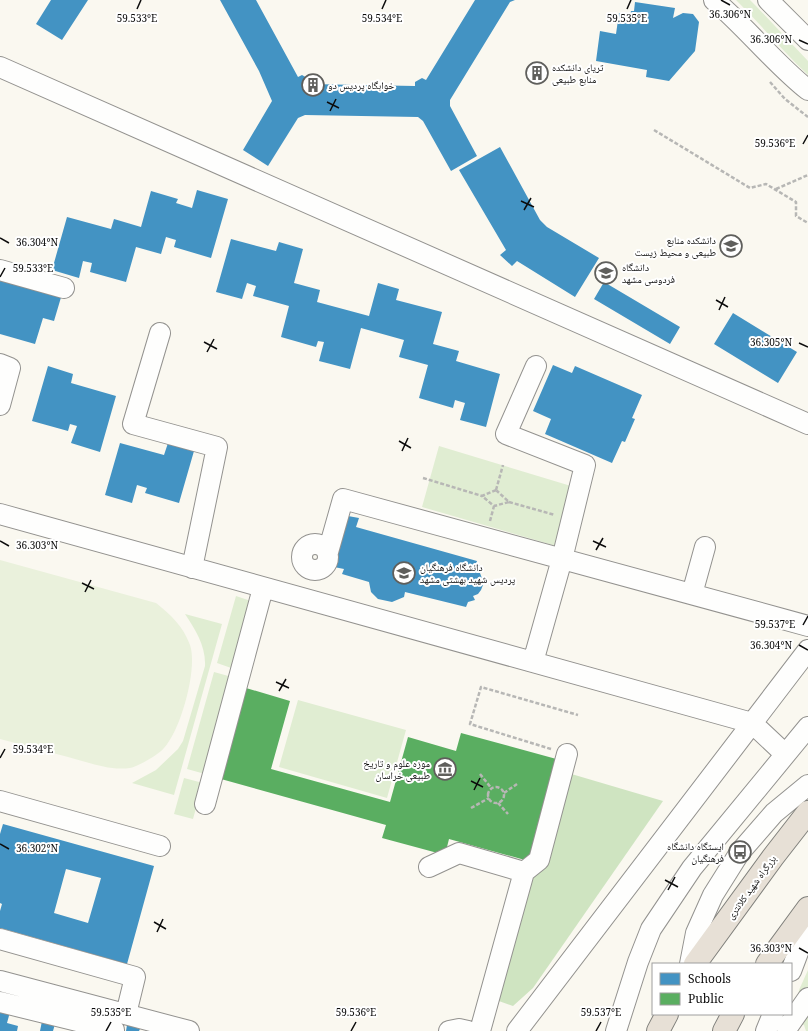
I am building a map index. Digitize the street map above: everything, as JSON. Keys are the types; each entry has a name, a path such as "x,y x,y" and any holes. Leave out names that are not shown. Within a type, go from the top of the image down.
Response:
{"highway":[{"name":"بزرگراه شهید کلانتری","path":"696,963 773,857 808,812"},
{"path":"768,963 808,908"},
{"path":"658,1031 666,1015"},
{"path":"724,1031 732,1015"}],"street":[{"path":"714,0 808,90"},
{"path":"768,0 808,40"},
{"path":"0,66 808,424"},
{"path":"0,270 64,288"},
{"path":"160,333 133,424 217,447 192,568"},
{"path":"0,364 10,368 0,405"},
{"path":"533,662 562,559 585,465 506,434 536,366"},
{"path":"328,552 343,499 808,626"},
{"path":"0,514 752,723 785,754"},
{"path":"692,594 706,547"},
{"path":"205,804 264,588"},
{"path":"517,1031 808,650"},
{"path":"616,1031 638,962 651,929 692,868 808,727"},
{"path":"480,1031 524,872 539,860 567,754"},
{"path":"690,963 696,933 713,895 740,852 774,813 808,786"},
{"path":"0,801 160,846"},
{"path":"429,867 459,853 524,872"},
{"path":"792,968 808,926"},
{"path":"0,939 135,978 126,1014"},
{"path":"0,981 189,1031"},
{"path":"786,1024 808,998"},
{"path":"0,1002 114,1030"},
{"path":"766,1031 773,1015"},
{"path":"449,1031 459,1029 468,1031"}],"path":[{"path":"654,130 750,188 766,184 776,189 796,202 796,216 808,223"},
{"path":"776,189 808,175"},
{"path":"496,490 503,465"},
{"path":"422,478 482,496 494,506 509,502"},
{"path":"496,490 509,502 571,519"},
{"path":"482,496 496,490"},
{"path":"567,754 470,724 481,687 578,715"},
{"path":"480,774 492,789"},
{"path":"498,802 502,800 504,793 517,784"},
{"path":"504,793 499,788 492,789 488,793 489,798 493,802 498,802 508,814"},
{"path":"471,808 489,798"}],"green space":[{"path":"736,0 750,0 756,6 808,61 808,75 790,57"},
{"path":"439,446 571,486 556,546 422,507"},
{"path":"0,560 156,603 176,621 184,632 190,645 192,668 190,683 182,714 170,739 161,751 134,767 122,769 99,766 0,739"},
{"path":"236,596 254,602 234,669 217,663"},
{"path":"185,614 222,624 174,795 132,783 156,770 178,749 183,741 205,666 202,645"},
{"path":"214,672 232,677 205,774 187,769"},
{"path":"298,700 406,730 387,798 279,767"},
{"path":"568,773 663,801 533,988 513,1006 496,1000 530,878"},
{"path":"184,778 203,783 193,819 174,814"},
{"path":"808,970 808,1031 806,1031 804,1025 793,1024 799,990"}],"building: Schools":[{"path":"51,0 88,0 62,40 36,24"},
{"name":"خوابگاه پردیس دو","path":"220,0 256,0 298,77 302,75 309,79 308,84 415,86 415,82 422,78 426,80 475,0 515,0 510,2 450,100 450,106 477,156 451,171 423,121 418,117 305,115 298,118 268,166 243,150 272,101 259,71"},
{"path":"635,2 675,8 673,18 683,13 693,14 699,22 695,51 669,81 646,77 647,70 596,61 600,31 616,34 619,13 630,15 631,11 634,11"},
{"name":"تریای دانشکده منابع طبیعی","path":"532,65 541,65 541,80 533,80"},
{"path":"500,147 540,220 547,227 599,258 575,297 517,261 512,266 500,255 506,250 459,170"},
{"path":"197,190 228,199 211,258 174,247 176,240 166,237 161,254 136,247 126,282 90,272 92,263 83,261 79,278 52,270 67,217 111,229 114,219 141,227 151,191 178,199 176,203 192,208"},
{"path":"231,239 276,251 279,242 303,249 294,283 320,290 317,302 369,316 378,283 399,289 396,300 442,312 433,344 459,351 456,361 500,374 486,427 460,420 465,403 455,400 453,408 419,398 428,365 399,357 404,340 361,328 350,369 319,361 324,342 318,341 316,347 281,337 289,306 253,296 256,286 247,283 242,299 216,292"},
{"path":"0,278 62,294 54,321 43,318 35,344 0,334"},
{"path":"604,282 680,327 670,344 594,299"},
{"path":"733,313 797,352 778,383 714,344"},
{"path":"553,365 572,373 575,366 642,395 632,418 635,419 625,442 622,441 612,463 545,434 551,419 533,411"},
{"path":"48,366 73,374 71,383 116,396 100,452 71,443 77,426 70,424 68,431 32,421"},
{"path":"120,443 164,455 168,443 194,451 179,503 145,493 147,488 137,485 132,503 105,495"},
{"path":"348,516 359,518 356,527 477,561 476,566 480,565 483,571 480,573 483,585 478,594 473,596 475,600 468,602 466,607 405,592 404,597 392,602 378,599 371,592 369,582 342,574 344,569 334,567"},
{"path":"3,824 154,866 127,964 0,928 0,911 2,904 0,903 0,834","holes":["66,869 101,878 88,923 54,913"]},
{"path":"0,1009 10,1012 7,1023 18,1026 17,1031 0,1031"},
{"path":"42,1021 55,1024 53,1031 40,1031"},
{"path":"127,1025 140,1029 139,1031 126,1031"}],"building: Public":[{"path":"246,688 290,701 271,769 390,802 408,737 456,751 461,733 560,760 532,862 449,839 445,855 382,838 386,825 221,779"}],"place":[{"name":"تریای دانشکده منابع طبیعی","path":"537,73"},
{"name":"خوابگاه پردیس دو","path":"313,85"},
{"name":"دانشکده منابع طبیعی و محیط زیست","path":"731,246"},
{"name":"دانشگاه فردوسی مشهد","path":"606,273"},
{"name":"دانشگاه فرهنگیان پردیس شهید بهشتی مشهد","path":"404,573"},
{"name":"موزه علوم و تاریخ طبیعی خراسان","path":"445,769"},
{"name":"ایستگاه دانشگاه فرهنگیان","path":"740,852"}]}
